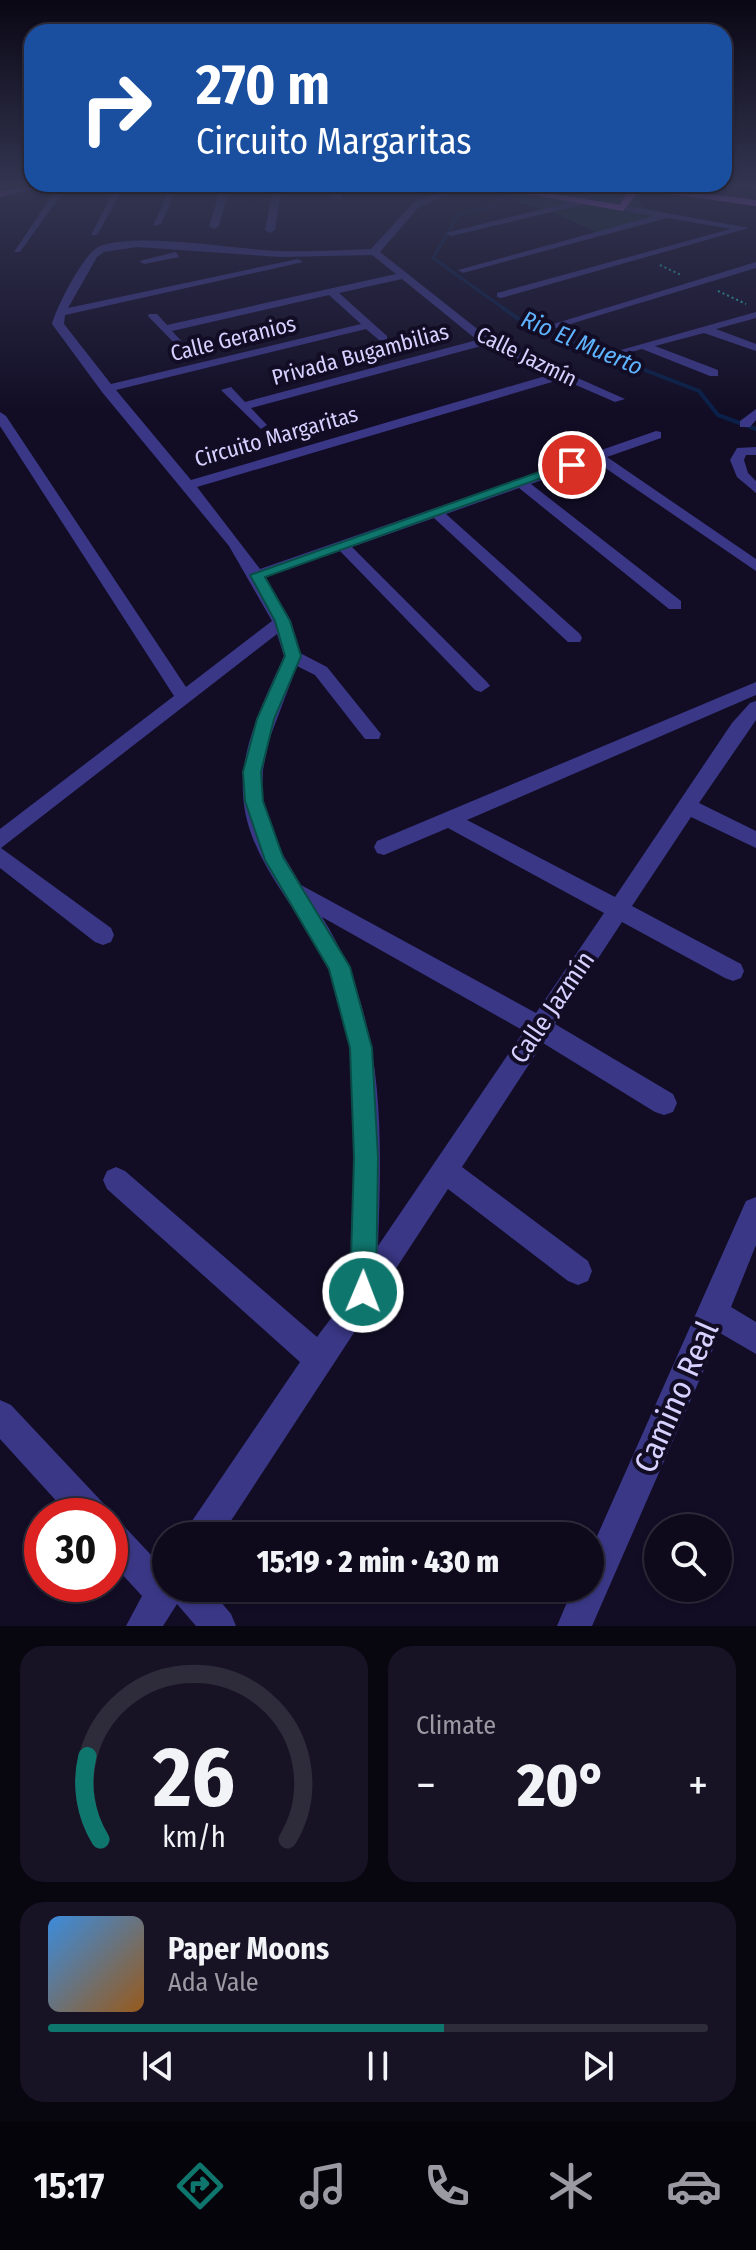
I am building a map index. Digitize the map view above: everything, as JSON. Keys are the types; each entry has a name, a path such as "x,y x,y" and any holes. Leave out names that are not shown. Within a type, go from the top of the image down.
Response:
{"street":[{"path":"60,313 92,261"},
{"path":"60,313 306,261"},
{"name":"Calle Jazmín","path":"384,261 486,341 619,399"},
{"path":"463,270 497,261"},
{"path":"501,295 625,261"},
{"path":"553,326 756,265"},
{"path":"164,329 401,276"},
{"path":"331,291 383,338"},
{"name":"Circuito Margaritas","path":"60,313 58,324 106,389 187,485 562,375"},
{"path":"616,353 756,315"},
{"path":"153,316 178,344"},
{"name":"Calle Geranios","path":"106,389 369,325"},
{"path":"704,329 756,348"},
{"name":"Privada Bugambilias","path":"243,406 486,341"},
{"path":"644,346 714,373"},
{"name":"Privada Bugambilias","path":"227,390 261,425"},
{"path":"745,424 756,413"},
{"path":"0,416 184,698"},
{"path":"257,575 656,435"},
{"path":"756,451 742,451 737,460 742,474 756,489"},
{"path":"597,456 756,566"},
{"path":"521,483 675,605"},
{"path":"187,485 257,575 283,621 293,656 265,719 252,772 254,801 274,860 339,967 361,1048 366,1158 363,1292"},
{"path":"436,512 574,638"},
{"path":"342,545 481,686"},
{"path":"0,840 283,621"},
{"path":"293,656 321,671 372,734"},
{"path":"384,847 756,688"},
{"name":"Calle Jazmín","path":"211,1522 687,806 748,731 756,707"},
{"path":"687,806 756,840"},
{"path":"450,820 733,971"},
{"path":"0,856 103,935"},
{"path":"293,890 539,1027 664,1103"},
{"path":"445,1170 578,1271"},
{"path":"116,1180 319,1358"},
{"name":"Camino Real","path":"574,1626 714,1313 756,1211"},
{"path":"714,1313 756,1339"},
{"path":"0,1416 75,1498"},
{"path":"128,1552 152,1573"},
{"path":"143,1626 162,1602"},
{"path":"188,1602 219,1626"}],"waterway":[{"name":"Rio El Muerto","path":"437,261 506,310"},
{"name":"Rio El Muerto","path":"503,308 526,324 699,391 718,415 756,429"}],"route":[{"path":"363,1292 366,1158 361,1048 339,967 274,860 254,801 252,772 265,719 293,656 283,621 257,575 572,465"}]}
